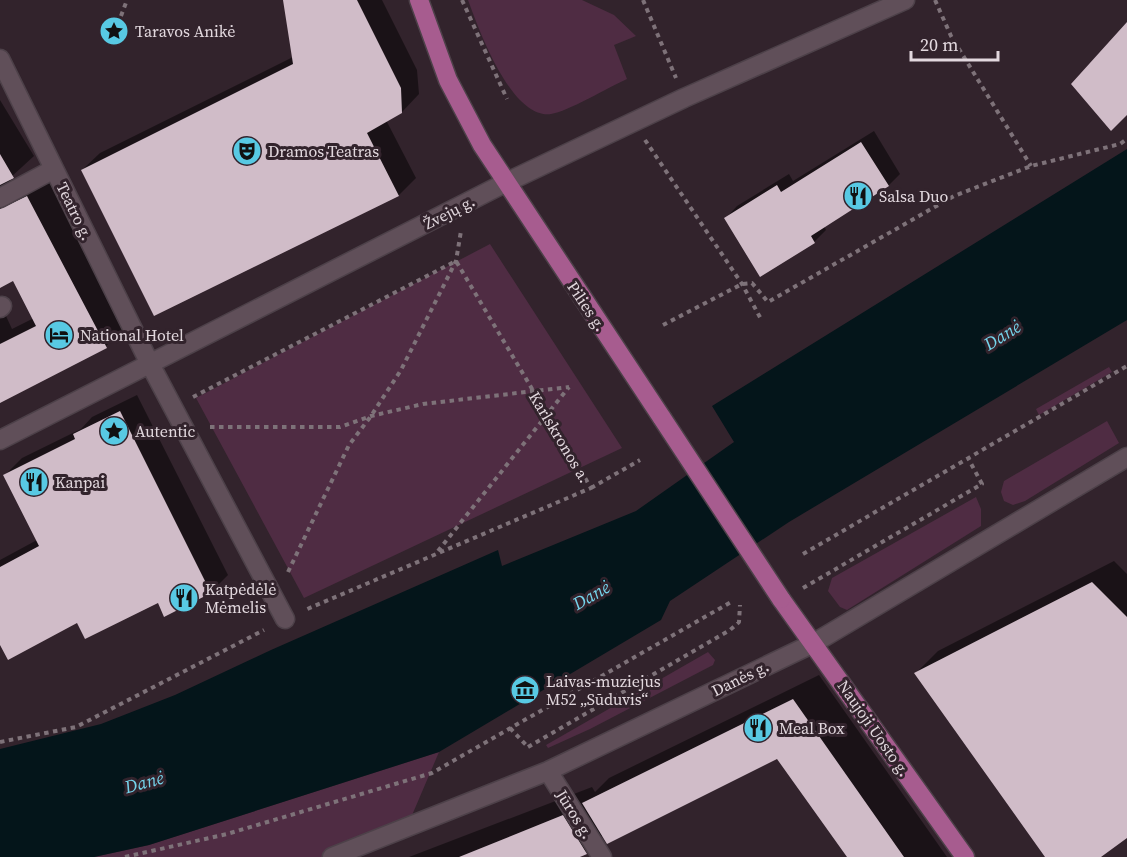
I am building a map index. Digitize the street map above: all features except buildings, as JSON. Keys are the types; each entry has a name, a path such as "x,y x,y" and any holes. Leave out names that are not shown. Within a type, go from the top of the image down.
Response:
{"main road":[{"name":"Pilies g.","path":"419,0 448,80 505,183 781,599"},
{"name":"Naujoji Uosto g.","path":"781,599 965,857"}],"street":[{"name":"Žvejų g.","path":"0,440 505,183 684,98 905,0"},
{"name":"Teatro g.","path":"3,71 150,364"},
{"path":"0,198 54,169"},
{"path":"150,364 285,619"},
{"name":"Danės g.","path":"332,857 548,771 814,643 1127,457"},
{"name":"Jūros g.","path":"548,771 602,857"}],"path":[{"path":"121,16 127,0"},
{"path":"462,0 507,99"},
{"path":"643,0 684,98"},
{"path":"935,0 951,36 1031,166"},
{"path":"632,123 742,284 762,321"},
{"path":"663,325 742,284 752,284 768,302 954,196 1031,166 1119,144 1127,139"},
{"path":"288,579 288,569 349,445 401,370 456,261 466,203"},
{"path":"173,407 456,261"},
{"name":"Karlskronos a.","path":"0,742 76,727 285,619 591,488 456,261"},
{"path":"803,554 1127,366"},
{"path":"182,427 340,428 371,416 423,404 569,387 438,552"},
{"path":"781,599 982,484 968,458"},
{"path":"591,488 640,460"},
{"path":"125,857 227,834 432,773 731,602"},
{"path":"510,728 528,747 730,630 739,622 740,605"}],"shaded area":[{"path":"468,0 582,0 614,15 636,36 614,45 627,79 558,112 551,114 536,112 523,103 499,70"},
{"path":"490,244 622,448 304,598 196,398"},
{"path":"1109,367 1112,372 1039,415 1036,409"},
{"path":"1107,421 1119,443 1025,501 1013,505 1004,501 1001,492 1004,481"},
{"path":"976,497 981,509 981,526 847,610 840,607 828,591 832,578"},
{"path":"708,652 715,660 713,665 590,729 548,748 546,745"},
{"path":"439,752 407,827 332,857 94,857 149,845"}],"water":[{"name":"Danė","path":"1127,149 1127,320 789,522 670,601 661,620 439,752 149,845 94,857 0,857 0,749 101,724 175,695 498,550 502,566 636,511 734,442 712,406"}],"place":[{"name":"Taravos Anikė","path":"114,31"},
{"name":"Dramos Teatras","path":"247,151"},
{"name":"Salsa Duo","path":"858,196"},
{"name":"National Hotel","path":"59,335"},
{"name":"Autentic","path":"114,431"},
{"name":"Kanpai","path":"34,482"},
{"name":"Katpėdėlė Mėmelis","path":"184,598"},
{"name":"Laivas-muziejus M52 „Sūduvis“","path":"525,690"},
{"name":"Meal Box","path":"758,728"}]}
